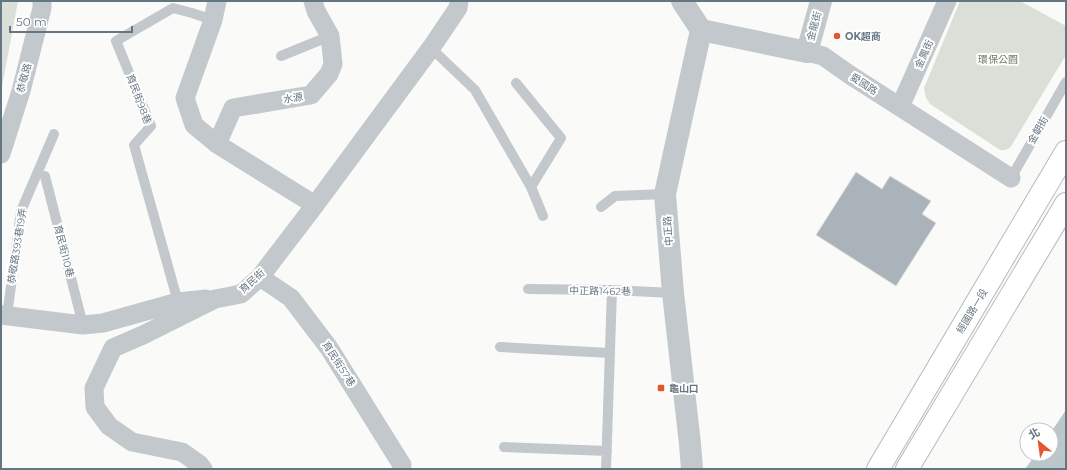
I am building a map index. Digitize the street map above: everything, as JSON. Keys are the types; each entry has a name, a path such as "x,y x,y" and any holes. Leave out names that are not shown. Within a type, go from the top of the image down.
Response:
{"main road":[{"name":"經國路一段","path":"878,469 1066,152"},
{"path":"907,469 1066,204"}],"street":[{"name":"恭敬路","path":"1,154 21,91 42,8 42,1"},
{"path":"217,1 213,20 185,98 194,126 217,144 315,205"},
{"name":"水源","path":"217,144 233,108 311,95 329,74 333,64 330,36 316,11 313,1"},
{"name":"育民街","path":"203,469 199,464 182,452 132,442 109,426 95,407 94,388 113,348 143,335 215,299 241,294 260,277 431,48 458,8 459,1"},
{"path":"682,1 701,30"},
{"name":"金龍街","path":"807,52 821,1"},
{"name":"金鳳街","path":"900,107 947,1"},
{"name":"愛國路","path":"701,30 823,56 1011,178"},
{"name":"中正路","path":"692,469 673,293 665,194 701,30"},
{"name":"育民街57巷","path":"260,277 291,298 329,348 402,465"},
{"path":"4,316 83,325 103,323 178,302 215,299"}],"lane":[{"name":"育民街98巷","path":"178,302 134,145 151,126 116,41 173,8 213,20"},
{"path":"281,56 330,36"},
{"path":"431,48 475,90 531,187 543,216"},
{"name":"金朝街","path":"1011,178 1066,82"},
{"path":"516,83 561,138 531,187"},
{"name":"恭敬路393巷19弄","path":"4,316 21,211 54,134"},
{"name":"育民街110巷","path":"45,176 83,325"},
{"path":"601,207 615,196 665,194"},
{"name":"中正路1462巷","path":"528,289 612,290 673,293"},
{"path":"606,469 612,290"},
{"path":"500,347 610,353"},
{"path":"504,447 607,451"}],"green space":[{"path":"1,1 18,1 1,92"},
{"name":"環保公園","path":"960,1 1020,1 1066,26 1066,55 1010,148 1005,150 1000,150 930,104 926,98 924,88"}],"shaded area":[{"path":"1066,410 1066,469 1025,469 1030,462 1059,462 1058,422"}],"building":[{"path":"856,172 882,189 890,176 931,201 922,214 936,223 896,286 816,235"}],"place":[{"name":"OK超商","path":"837,36"},
{"name":"龜山口","path":"661,388"}]}
